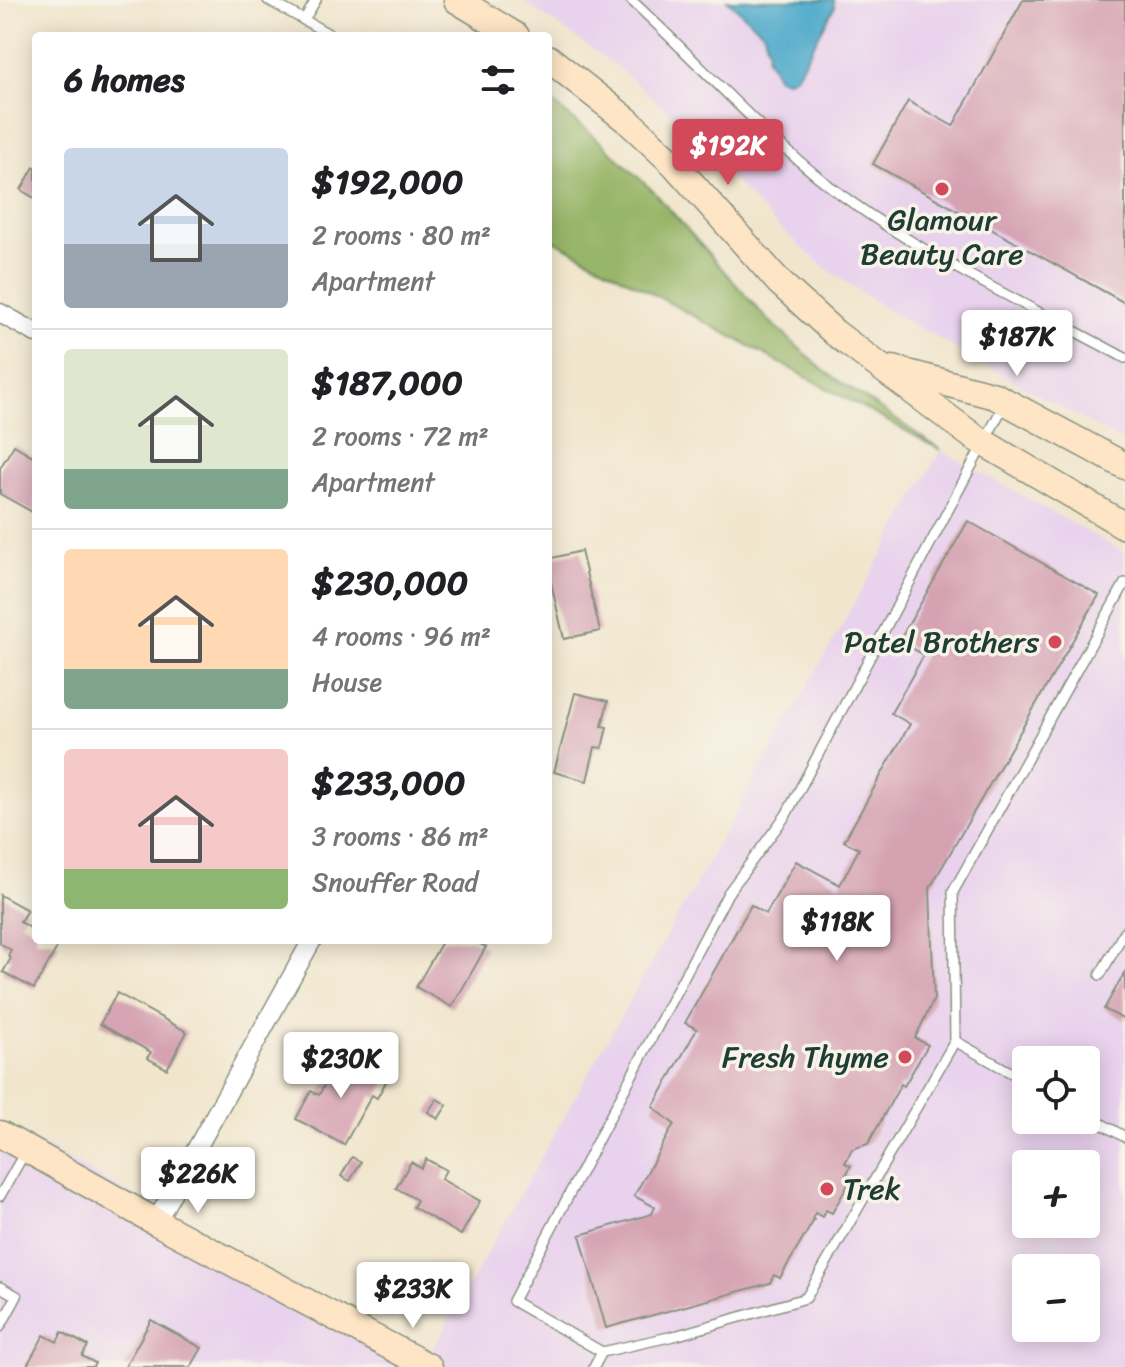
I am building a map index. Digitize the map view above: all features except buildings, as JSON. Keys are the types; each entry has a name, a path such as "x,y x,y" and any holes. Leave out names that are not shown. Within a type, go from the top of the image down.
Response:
{"main road":[{"path":"457,0 509,32"},
{"path":"552,61 582,82 675,165 789,292 835,333 984,443 1125,526"},
{"path":"875,361 895,370 972,388 1006,400 1125,466"},
{"path":"0,1134 156,1222 429,1367"}],"street":[{"path":"0,313 32,331"},
{"path":"156,1222 310,944"}],"lane":[{"path":"268,0 325,32"},
{"path":"304,20 316,0"},
{"path":"631,0 642,4 771,136 854,203 960,268 1125,358"},
{"path":"1006,400 786,815 728,893 513,1301 602,1352 678,1335 806,1298 955,1041 953,892 1125,583"},
{"path":"1100,975 1125,931"},
{"path":"955,1041 1012,1073"},
{"path":"1100,1123 1125,1137"},
{"path":"0,1196 26,1149"},
{"path":"0,1287 17,1296 0,1327"},
{"path":"594,1367 602,1352"}],"shaded area":[{"path":"521,0 1125,0 1125,443 889,311 825,268 772,221 669,112 616,66"},
{"path":"941,450 1125,553 1125,1367 0,1367 0,1122 427,1359"}],"green space":[{"path":"552,102 655,193 763,315 823,370 941,450 552,239"}],"water":[{"path":"727,0 834,0 834,8 796,76 788,80 778,78 767,58 764,33"}],"place":[{"name":"Glamour Beauty Care","path":"942,189"},
{"name":"Patel Brothers","path":"1055,642"},
{"name":"Fresh Thyme","path":"905,1057"},
{"name":"Trek","path":"827,1189"}]}
